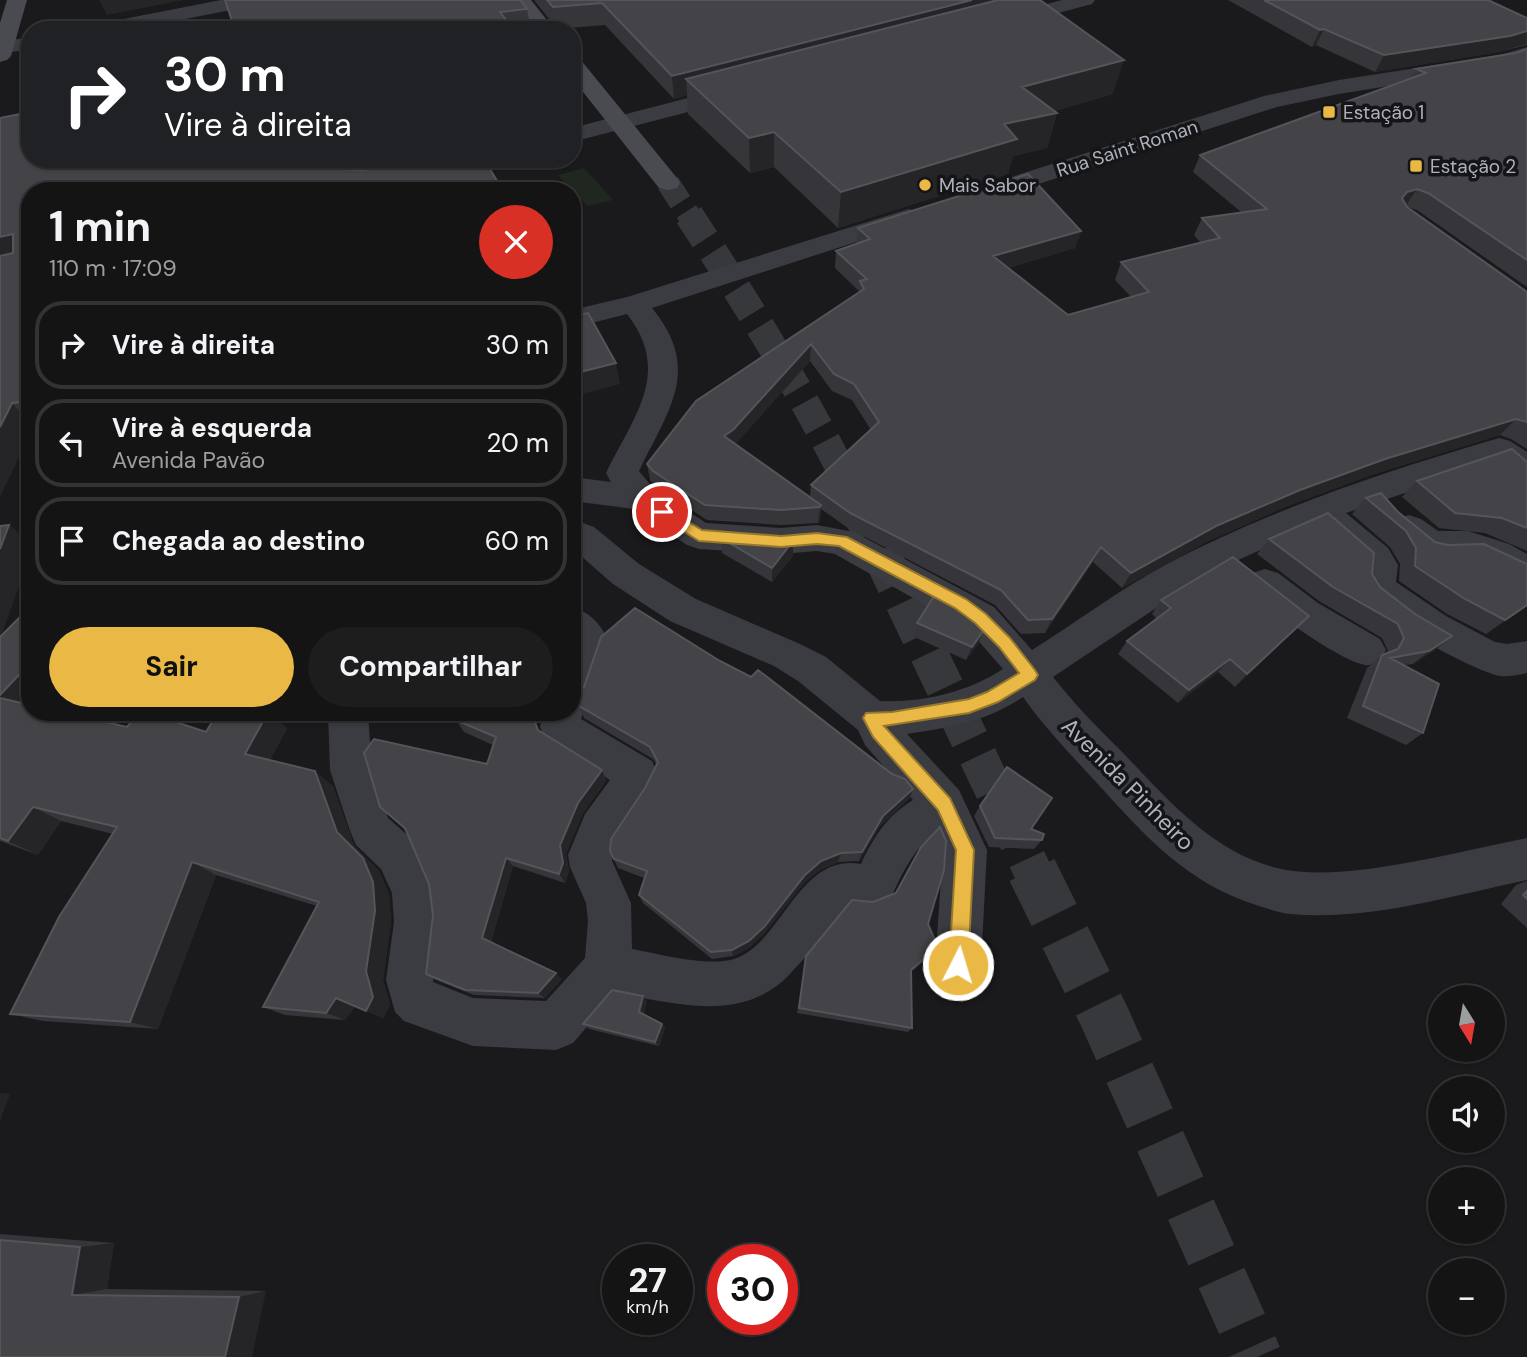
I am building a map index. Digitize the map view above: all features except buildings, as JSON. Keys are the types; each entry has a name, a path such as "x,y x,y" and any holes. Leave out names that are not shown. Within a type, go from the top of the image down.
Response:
{"main road":[{"path":"1,51 17,0"},
{"path":"521,0 538,21"},
{"path":"581,75 668,183"}],"street":[{"path":"144,21 251,0"},
{"path":"978,28 1085,0"},
{"path":"1,51 21,45"},
{"name":"Rua Saint Roman","path":"963,200 1272,101 1339,87 1504,61 1527,53"},
{"path":"581,133 752,88"},
{"path":"581,316 634,304 937,208"},
{"path":"634,304 659,339 665,384 622,474 642,498"},
{"path":"872,718 892,719 969,706 992,697 1030,675 1176,576 1224,551 1320,509 1499,449 1527,471"},
{"path":"581,490 642,498"},
{"path":"1374,492 1397,517 1432,545 1468,544 1497,554 1527,571"},
{"name":"Avenida Pinheiro","path":"642,498 699,536 781,541 817,538 842,541 960,604 981,618 1005,643 1057,712 1147,808 1194,852 1235,877 1287,892 1326,893 1378,889 1527,859"},
{"path":"1320,509 1376,558 1380,565 1378,587 1396,602 1496,659 1527,657"},
{"path":"581,536 626,574 683,610 787,655 812,669 872,718 879,732 944,804 965,850 958,965"},
{"path":"1224,551 1305,614 1367,650"},
{"path":"581,631 588,638 588,642 581,662"},
{"path":"349,721 352,770 371,831 397,855 414,893 417,922 409,980 412,995 421,1004 473,1022 556,1026 607,968 611,912 604,889 589,862 592,847 637,774 560,727 561,721"},
{"path":"607,968 720,984 739,981 772,960 837,885 847,882 870,887 874,885 886,860 908,827 944,804"}],"shaded area":[{"path":"584,168 613,200 587,206 581,200 581,182 565,182 558,175"}],"tunnel":[{"path":"668,183 690,217"},
{"path":"689,215 777,355 856,500"},
{"path":"855,499 1033,872"},
{"path":"1032,870 1104,1016 1257,1357"}],"place":[{"name":"Estação 1","path":"1329,112"},
{"name":"Estação 2","path":"1416,166"},
{"name":"Mais Sabor","path":"925,185"}],"route":[{"path":"662,512 699,536 781,541 817,538 842,541 897,569 981,618 1030,675 992,697 969,706 892,719 872,718 879,732 944,804 965,850 958,965"}]}
